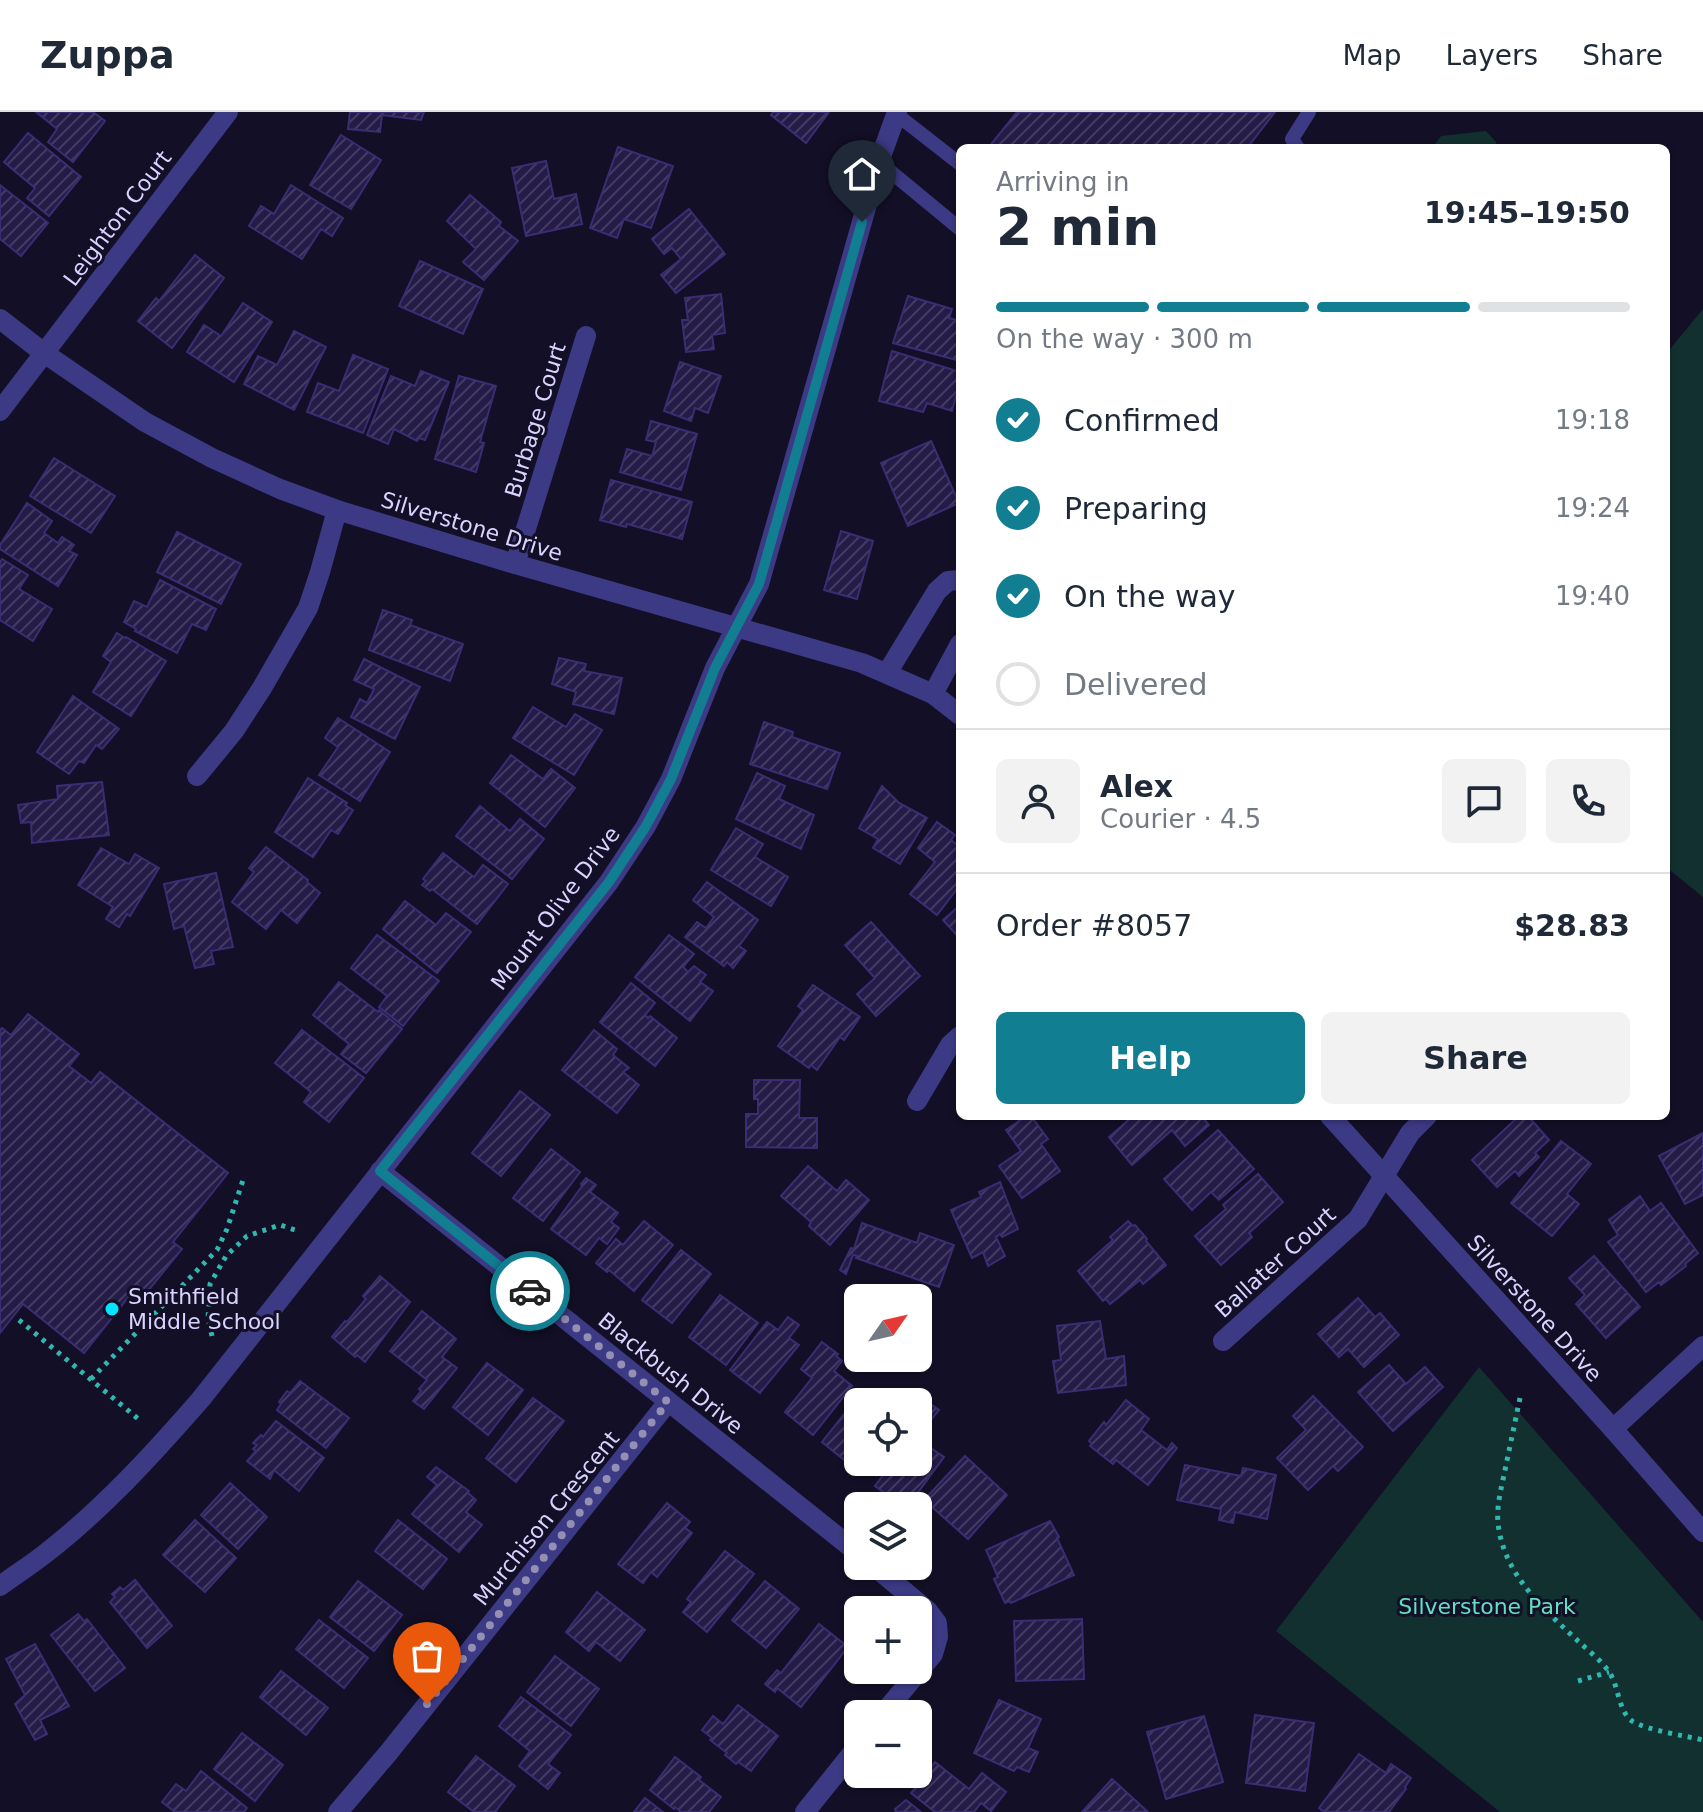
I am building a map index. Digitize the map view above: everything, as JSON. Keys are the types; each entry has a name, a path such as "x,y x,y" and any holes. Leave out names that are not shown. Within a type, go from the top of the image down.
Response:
{"street":[{"name":"Leighton Court","path":"0,411 228,112"},
{"name":"Mount Olive Drive","path":"0,1586 46,1553 106,1501 201,1399 609,882 639,837 671,779 715,668 759,584 879,162 896,113"},
{"name":"Silverstone Drive","path":"0,319 145,422 212,458 280,489 337,510 515,564 862,663 933,694 956,712"},
{"name":"Burbage Court","path":"515,564 586,336"},
{"path":"197,776 234,731 308,608 337,510"},
{"path":"887,673 937,591 948,581 956,580"},
{"path":"933,694 956,651"},
{"path":"917,1101 956,1040"},
{"name":"Silverstone Drive","path":"1334,1120 1703,1532"},
{"name":"Ballater Court","path":"1223,1341 1358,1219 1410,1133 1423,1120"},
{"name":"Blackbush Drive","path":"380,1171 844,1542"},
{"path":"1613,1429 1703,1346"},
{"name":"Murchison Crescent","path":"338,1812 668,1402"},
{"path":"891,1580 928,1611 937,1623 938,1637 933,1654 895,1700"},
{"path":"805,1812 844,1763"}],"lane":[{"path":"1295,144 1292,139 1309,112"},
{"path":"896,113 956,161"},
{"path":"879,162 956,226"}],"path":[{"path":"91,1379 217,1250 244,1177"},
{"path":"212,1336 208,1319 210,1284 226,1256 247,1236 280,1225 298,1231"},
{"path":"217,1250 226,1256"},
{"path":"19,1320 142,1422"},
{"path":"1520,1398 1498,1507 1498,1529 1504,1550 1517,1575 1538,1603 1609,1672 1623,1709 1631,1720 1703,1740"},
{"path":"1578,1681 1609,1672"}],"green space":[{"path":"1486,131 1496,144 1435,144 1441,136"},
{"path":"1703,309 1703,897 1670,870 1670,349"},
{"name":"Silverstone Park","path":"1479,1367 1703,1622 1703,1812 1500,1812 1276,1631"}],"building":[{"path":"36,112 93,112 105,121 73,162 48,142 57,129"},
{"path":"350,112 424,112 421,120 382,115 380,132 348,129"},
{"path":"773,112 829,112 806,143 771,115"},
{"path":"1017,112 1275,112 1250,144 991,144"},
{"path":"28,133 81,177 49,216 27,198 35,188 4,162"},
{"path":"341,135 381,160 351,209 310,185"},
{"path":"618,147 673,166 651,228 624,219 617,238 590,228"},
{"path":"546,161 554,199 576,194 582,224 526,236 512,168"},
{"path":"0,185 48,223 21,256 0,239"},
{"path":"291,185 343,218 332,236 321,229 302,259 249,226 261,206 274,214"},
{"path":"470,195 518,241 484,280 463,262 476,249 447,221"},
{"path":"689,209 725,254 676,293 661,275 681,259 672,248 664,254 652,239"},
{"path":"195,255 224,278 172,348 138,321 156,298 159,301"},
{"path":"420,261 483,289 463,334 399,306"},
{"path":"721,294 725,333 712,335 714,349 686,352 682,320 688,320 685,298"},
{"path":"908,296 952,309 949,318 956,320 956,360 893,343"},
{"path":"243,303 272,322 234,382 187,352 204,325 221,336"},
{"path":"294,331 326,347 294,410 244,384 258,356 277,365"},
{"path":"892,351 956,371 956,396 952,411 927,403 923,412 879,401"},
{"path":"353,355 388,369 363,433 307,412 318,383 339,391"},
{"path":"680,362 721,376 708,413 695,408 691,421 664,411"},
{"path":"421,371 449,382 425,440 419,438 417,441 394,429 388,444 367,435 391,376 415,386"},
{"path":"459,376 496,386 480,442 484,443 476,472 435,459"},
{"path":"651,421 697,434 681,490 620,472 627,449 652,456 656,442 646,440"},
{"path":"931,441 956,496 956,504 908,526 881,463"},
{"path":"54,458 115,496 91,533 30,496"},
{"path":"611,480 692,502 682,539 600,520"},
{"path":"27,503 52,521 44,533 58,543 62,537 74,545 69,551 77,555 58,586 0,549"},
{"path":"841,531 873,541 857,599 824,590"},
{"path":"177,532 241,564 221,604 157,572"},
{"path":"2,559 28,575 19,589 52,609 33,641 0,620"},
{"path":"160,580 216,609 206,630 192,624 177,653 124,622 134,601 147,607"},
{"path":"383,610 412,620 410,625 463,644 450,681 369,650"},
{"path":"117,633 166,661 131,716 93,692 111,662 103,656"},
{"path":"559,658 586,664 584,671 622,678 614,714 573,704 576,692 552,684"},
{"path":"364,659 420,687 395,739 351,717 360,699 367,703 374,689 354,680"},
{"path":"73,696 119,729 102,749 96,745 84,763 79,761 69,774 37,752"},
{"path":"533,707 566,727 575,714 602,730 574,775 513,738"},
{"path":"338,718 390,752 360,801 319,775 338,747 325,738"},
{"path":"764,722 793,732 792,737 840,753 827,789 750,764"},
{"path":"511,755 543,779 551,769 575,788 545,827 490,783"},
{"path":"757,773 785,786 779,799 814,815 801,849 736,819"},
{"path":"308,778 353,810 338,834 331,830 313,857 275,832"},
{"path":"102,782 109,835 32,843 31,822 21,823 18,805 58,799 57,786"},
{"path":"882,786 899,803 927,818 900,864 873,848 878,839 859,828"},
{"path":"480,806 510,831 520,819 544,839 512,879 456,836"},
{"path":"937,822 955,835 951,840 956,844 956,890 937,915 910,894 935,862 918,848"},
{"path":"736,828 763,844 755,857 788,877 771,906 711,870"},
{"path":"266,847 320,893 297,923 281,910 266,929 232,902 254,872 249,868"},
{"path":"101,848 129,864 135,854 159,868 130,916 127,914 119,927 106,919 113,907 78,885"},
{"path":"443,853 474,877 483,865 508,884 477,924 432,889 430,891 422,885 426,881 423,879"},
{"path":"216,873 233,947 211,951 214,964 195,968 184,926 174,929 164,884"},
{"path":"707,882 758,920 739,946 746,951 733,968 727,962 724,966 685,937 697,922 706,928 714,917 693,900"},
{"path":"405,901 436,925 446,913 471,932 437,973 383,929"},
{"path":"956,909 956,935 943,920"},
{"path":"871,922 920,976 876,1016 857,994 875,978 845,945"},
{"path":"377,935 439,981 403,1026 379,1007 387,996 351,968"},
{"path":"669,935 694,954 683,967 688,972 694,966 706,975 700,982 713,991 690,1021 635,977"},
{"path":"339,982 402,1029 366,1073 341,1054 349,1044 313,1015"},
{"path":"631,983 655,1003 645,1015 677,1038 655,1066 600,1022"},
{"path":"813,985 860,1017 844,1040 840,1037 817,1070 811,1065 809,1068 778,1046 803,1010 798,1006"},
{"path":"28,1014 79,1054 69,1066 91,1083 100,1072 228,1173 173,1242 182,1249 147,1292 138,1285 84,1353 23,1304 0,1333 0,1030 2,1028 11,1035"},
{"path":"302,1030 364,1078 329,1122 304,1102 311,1092 275,1063"},
{"path":"594,1030 617,1049 613,1055 629,1068 623,1072 639,1085 617,1113 562,1070"},
{"path":"754,1080 800,1080 799,1118 817,1118 817,1148 746,1147 746,1114 758,1114"},
{"path":"520,1091 550,1115 501,1176 472,1153"},
{"path":"1020,1120 1034,1120 1048,1139 1041,1144 1060,1171 1022,1198 999,1166 1021,1151 1006,1130"},
{"path":"1128,1120 1205,1120 1209,1125 1185,1146 1172,1130 1132,1165 1109,1137"},
{"path":"1515,1120 1532,1120 1549,1140 1535,1153 1539,1157 1519,1176 1515,1171 1497,1187 1472,1160"},
{"path":"1218,1130 1254,1169 1219,1200 1211,1192 1192,1210 1164,1179"},
{"path":"1703,1133 1703,1195 1685,1204 1659,1156"},
{"path":"1561,1141 1591,1164 1567,1194 1579,1204 1552,1236 1511,1203"},
{"path":"551,1149 580,1172 543,1221 513,1198"},
{"path":"808,1166 837,1191 846,1180 869,1200 830,1245 809,1226 811,1222 781,1196"},
{"path":"1258,1174 1283,1202 1249,1233 1252,1237 1221,1265 1195,1236 1226,1209 1223,1205"},
{"path":"586,1178 596,1185 590,1192 618,1213 611,1222 619,1228 607,1244 599,1238 586,1255 551,1229"},
{"path":"1000,1182 1018,1229 996,1237 1005,1256 988,1266 983,1252 972,1258 951,1210 981,1197 979,1192"},
{"path":"1640,1196 1650,1211 1661,1203 1698,1253 1661,1285 1659,1282 1646,1292 1608,1242 1618,1235 1609,1220"},
{"path":"644,1221 673,1245 634,1291 596,1263 616,1239 623,1245"},
{"path":"1128,1221 1135,1225 1166,1265 1143,1284 1140,1280 1110,1304 1106,1299 1103,1301 1078,1271 1113,1240 1110,1237"},
{"path":"862,1223 917,1243 920,1233 954,1245 939,1287 853,1255 846,1274 840,1270 851,1248 854,1249"},
{"path":"681,1250 711,1274 672,1323 642,1300"},
{"path":"1594,1256 1640,1307 1606,1338 1576,1304 1585,1295 1569,1278"},
{"path":"380,1276 410,1302 365,1362 332,1337 366,1299 363,1296"},
{"path":"720,1295 758,1323 726,1365 689,1337"},
{"path":"1358,1298 1375,1317 1380,1313 1399,1335 1364,1367 1348,1349 1339,1357 1318,1334"},
{"path":"422,1311 456,1339 442,1357 457,1368 424,1409 413,1401 427,1380 390,1351"},
{"path":"788,1317 799,1325 789,1338 799,1345 760,1393 730,1370 767,1322 778,1330"},
{"path":"1100,1321 1106,1359 1124,1356 1126,1385 1058,1393 1053,1361 1061,1360 1057,1326"},
{"path":"822,1342 838,1354 836,1356 842,1361 834,1371 852,1386 844,1388 844,1396 813,1435 785,1412 812,1378 801,1369"},
{"path":"487,1363 523,1390 488,1435 453,1407"},
{"path":"1389,1365 1406,1384 1425,1367 1443,1387 1393,1431 1358,1392"},
{"path":"300,1381 349,1418 326,1448 277,1410 287,1391 290,1393"},
{"path":"1313,1396 1363,1447 1338,1471 1333,1466 1308,1490 1277,1458 1306,1430 1293,1416"},
{"path":"533,1398 564,1421 516,1482 486,1458"},
{"path":"1126,1400 1149,1419 1141,1430 1167,1450 1172,1443 1177,1448 1148,1485 1116,1460 1113,1464 1090,1446 1089,1441"},
{"path":"932,1405 939,1410 932,1419"},
{"path":"844,1414 844,1460 822,1442"},
{"path":"276,1421 324,1458 299,1491 274,1470 270,1479 247,1461 256,1451 253,1449 257,1445 253,1443 261,1435 263,1437"},
{"path":"932,1449 944,1457 932,1473"},
{"path":"965,1456 1007,1495 968,1539 932,1507 931,1492"},
{"path":"1185,1465 1241,1476 1243,1468 1276,1475 1267,1519 1235,1512 1233,1523 1219,1520 1221,1509 1177,1500"},
{"path":"436,1467 469,1491 476,1500 466,1512 482,1525 459,1552 412,1514 437,1485 427,1477"},
{"path":"882,1476 930,1476 918,1492 883,1492 875,1486"},
{"path":"230,1483 267,1517 238,1549 201,1515"},
{"path":"667,1503 690,1522 685,1528 692,1533 657,1577 651,1572 643,1583 618,1564"},
{"path":"195,1520 236,1558 205,1592 163,1555"},
{"path":"398,1520 447,1559 423,1589 375,1551"},
{"path":"1050,1521 1074,1575 1005,1603 986,1550"},
{"path":"725,1551 754,1574 707,1632 683,1612 691,1602 687,1599"},
{"path":"135,1580 172,1626 147,1648 110,1602 115,1597 112,1594"},
{"path":"358,1581 402,1615 374,1651 330,1617"},
{"path":"765,1581 799,1609 766,1648 732,1620"},
{"path":"597,1592 645,1630 620,1661 596,1642 589,1651 566,1632"},
{"path":"78,1614 84,1621 87,1619 125,1668 95,1691 51,1635"},
{"path":"1082,1619 1084,1679 1016,1681 1014,1621"},
{"path":"319,1620 368,1658 344,1688 296,1649"},
{"path":"819,1624 844,1644 844,1652 801,1707 777,1688 775,1692 765,1684 777,1670 781,1673"},
{"path":"35,1644 69,1706 40,1720 47,1734 35,1740 15,1704 25,1695 6,1659"},
{"path":"555,1656 599,1689 571,1726 527,1692"},
{"path":"281,1671 328,1708 306,1735 260,1697"},
{"path":"521,1697 571,1735 548,1764 560,1773 548,1789 519,1766 530,1751 499,1726"},
{"path":"999,1700 1041,1719 1028,1748 1038,1752 1029,1772 1017,1767 1014,1771 974,1753"},
{"path":"738,1705 778,1736 751,1771 725,1755 727,1753 702,1730 713,1716 723,1724"},
{"path":"1255,1715 1314,1723 1305,1791 1246,1783"},
{"path":"1204,1716 1223,1782 1166,1799 1147,1732"},
{"path":"242,1733 283,1765 255,1801 214,1769"},
{"path":"1359,1754 1386,1773 1391,1764 1411,1778 1406,1789 1389,1812 1324,1812 1319,1808"},
{"path":"476,1756 515,1786 495,1812 474,1812 448,1792"},
{"path":"675,1757 721,1797 709,1812 681,1812 650,1790"},
{"path":"935,1762 969,1789 982,1773 1006,1792 991,1811 981,1803 974,1812 935,1812 911,1793 915,1788 932,1788 932,1766"},
{"path":"201,1771 247,1808 244,1812 175,1812 162,1802 176,1784 186,1791"},
{"path":"1112,1779 1148,1812 1082,1812"},
{"path":"645,1798 663,1812 634,1812"},
{"path":"906,1800 921,1812 896,1812 895,1809"}],"way so far":[{"path":"427,1704 668,1402 530,1291"}],"place":[{"name":"Smithfield Middle School","path":"112,1309"}],"route":[{"path":"530,1291 380,1171 609,882 646,826 671,779 715,668 759,584 862,222"}]}
